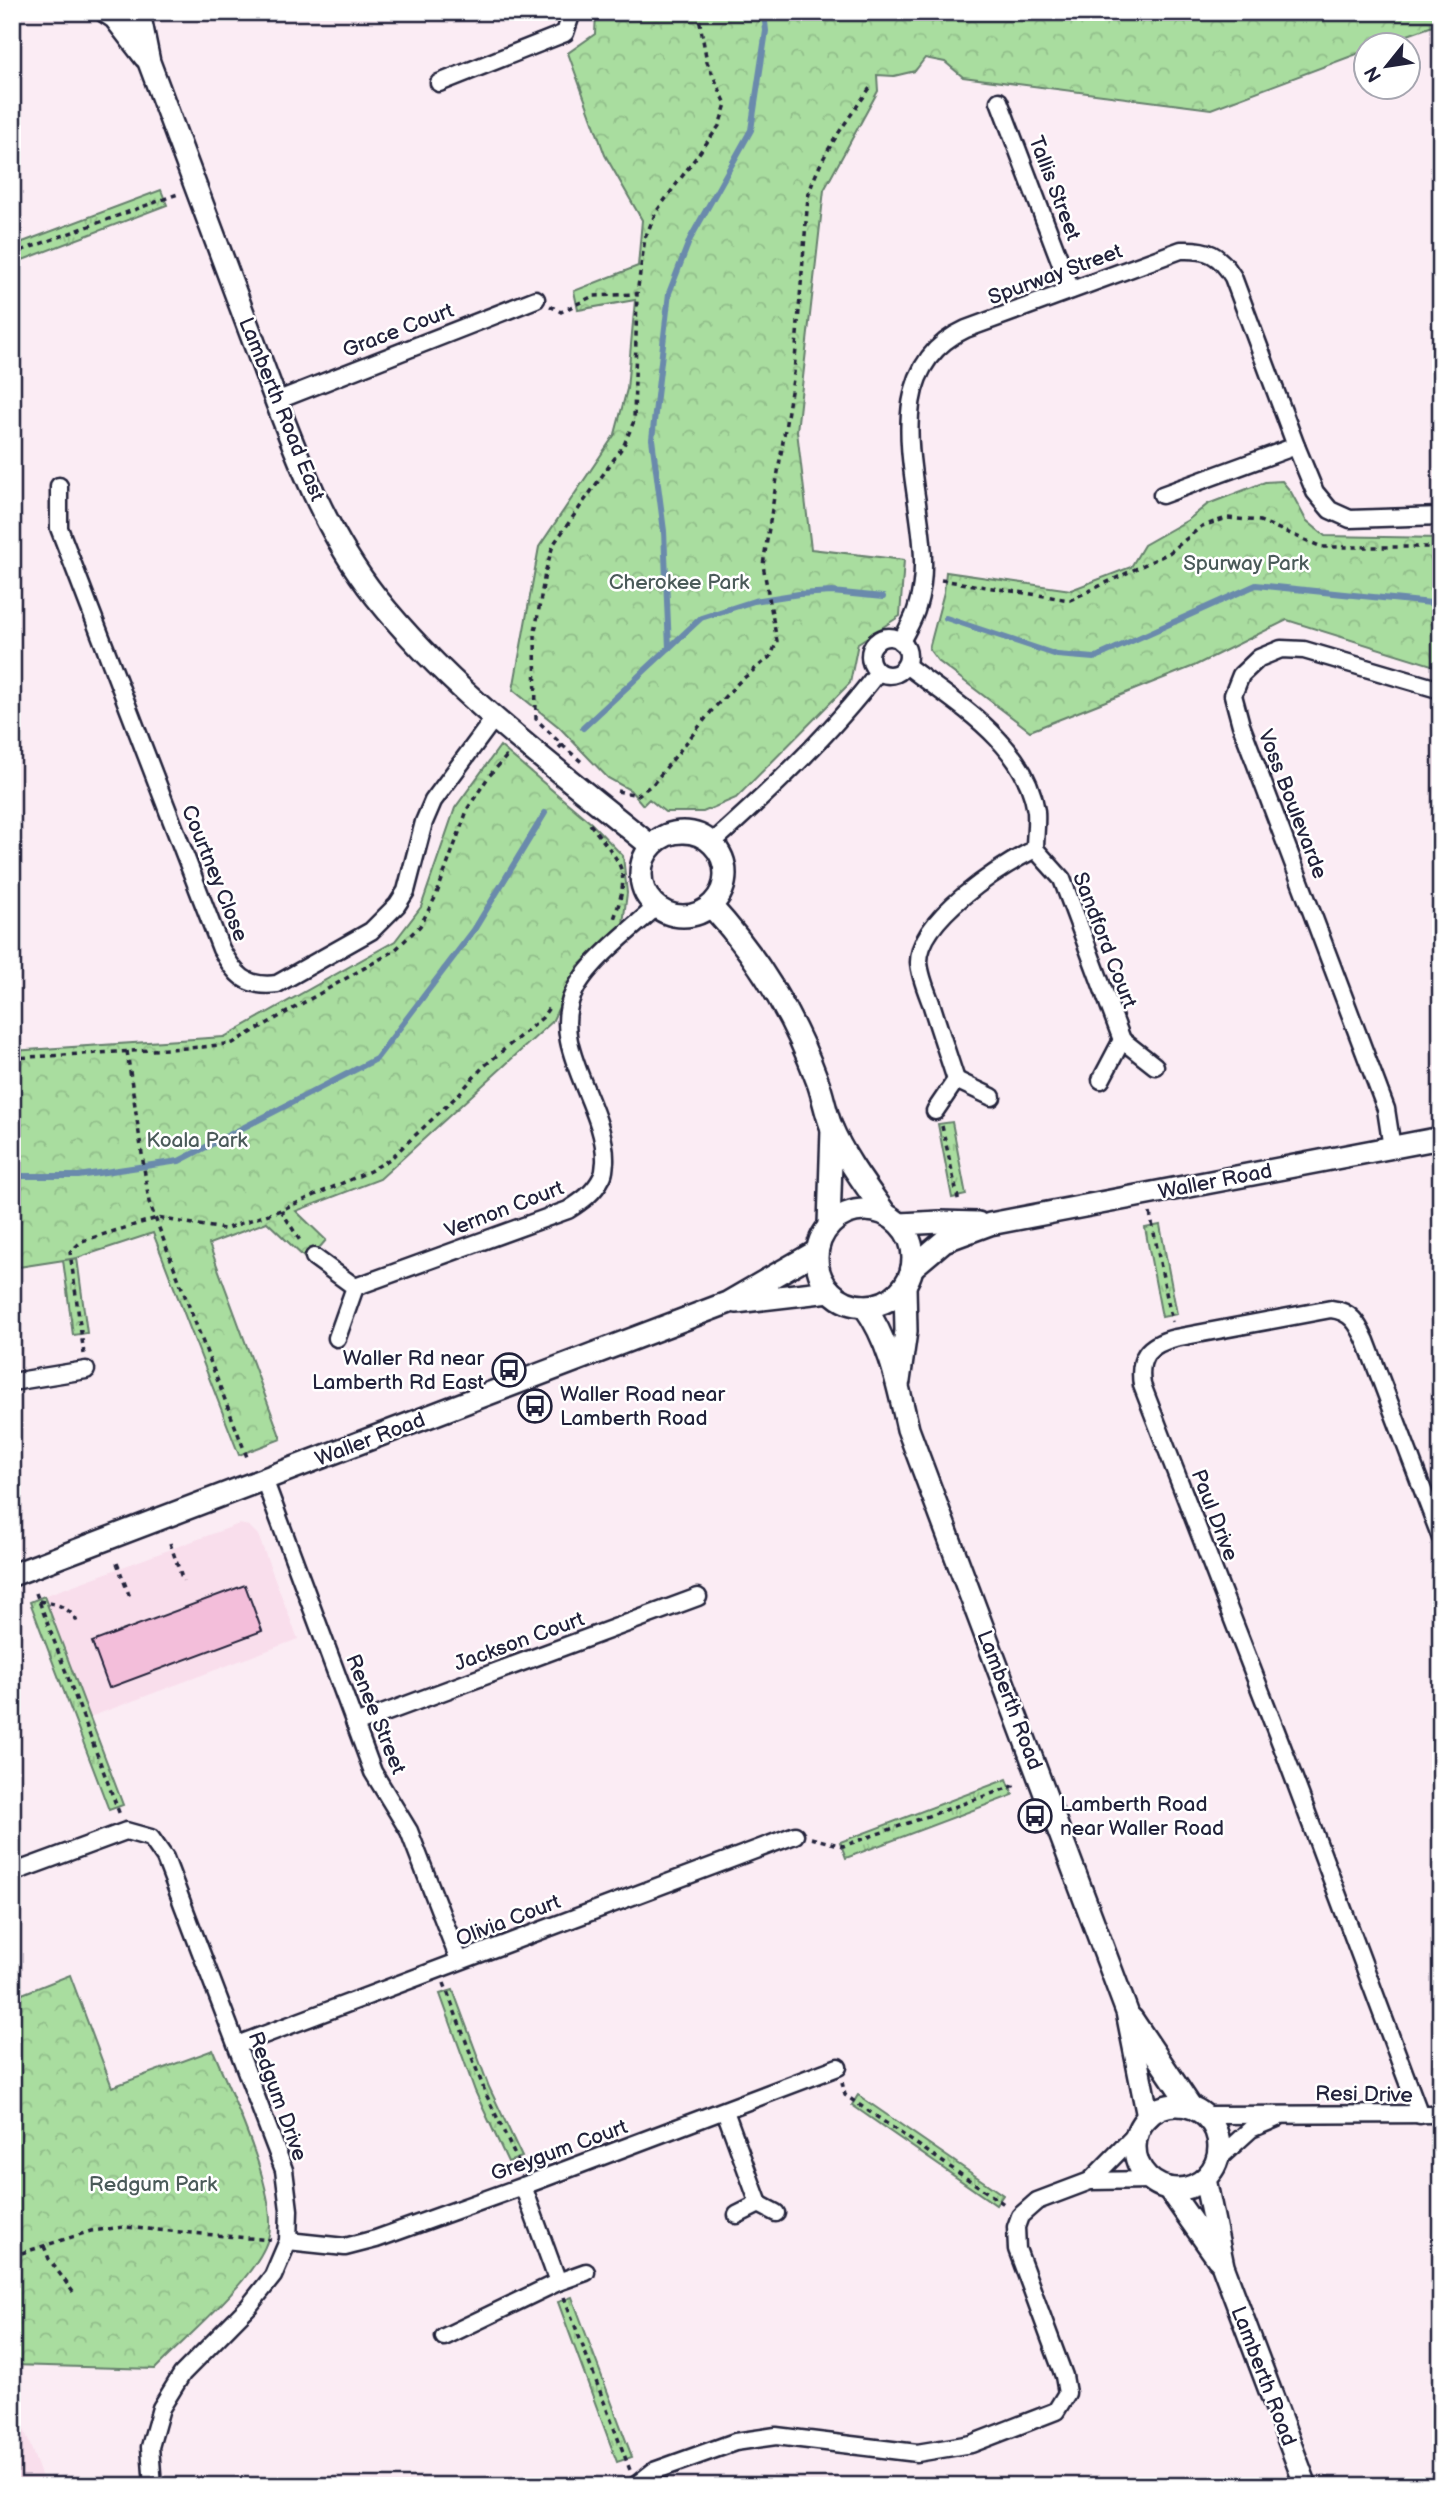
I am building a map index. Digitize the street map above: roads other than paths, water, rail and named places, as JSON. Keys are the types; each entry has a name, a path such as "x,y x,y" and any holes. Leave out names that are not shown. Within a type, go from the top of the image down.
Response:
{"street":[{"name":"Lamberth Road East","path":"106,12 115,18 149,62"},
{"name":"Lamberth Road East","path":"139,12 149,62 302,470 338,539 375,596 424,653 495,717 651,846"},
{"path":"439,83 565,33 572,12"},
{"name":"Tallis Street","path":"999,101 1071,290"},
{"name":"Spurway Street","path":"901,642 917,608 922,575 922,544 910,452 912,391 928,356 948,337 1181,250 1198,249 1212,254 1224,262 1233,277 1296,446 1315,492 1329,510 1350,519 1441,516"},
{"name":"Grace Court","path":"276,401 536,299"},
{"path":"1162,495 1296,446"},
{"name":"Courtney Close","path":"59,485 59,528 135,729 221,949 231,967 250,983 263,986 277,984 371,931 397,905 406,891 424,822 433,801 495,717"},
{"path":"887,637 901,642 907,650 906,665 894,675 878,673 870,660 874,645 887,637"},
{"name":"Voss Boulevarde","path":"1392,1148 1386,1109 1241,725 1233,695 1241,675 1259,658 1282,649 1304,650 1441,690"},
{"path":"906,665 992,732 1015,761 1036,811 1035,849 1004,865 964,895 930,931 920,952 921,975 956,1080 992,1097"},
{"path":"712,843 750,809 849,708 878,673"},
{"path":"687,832 712,843 720,855 725,882 720,895 711,906 698,914 683,917 668,915 656,907 641,884 640,871 651,846 661,838 687,832"},
{"name":"Sandford Court","path":"1035,849 1062,878 1122,1040 1155,1066"},
{"path":"711,906 762,969 797,1032 832,1127 860,1177 909,1237 913,1253 908,1277 887,1301 864,1306 851,1304 830,1291 819,1272 817,1251 821,1237 829,1225 855,1210 870,1209 892,1219"},
{"name":"Vernon Court","path":"355,1287 568,1210 592,1194 604,1175 605,1144 567,1035 569,1009 573,993 589,970 656,907"},
{"name":"Sandford Court","path":"1101,1080 1122,1040"},
{"path":"935,1111 956,1080"},
{"path":"829,1225 832,1127"},
{"name":"Waller Road","path":"908,1277 944,1241 990,1224 1441,1138"},
{"name":"Waller Road","path":"892,1219 990,1224"},
{"name":"Waller Road","path":"12,1575 727,1303 817,1251"},
{"path":"314,1257 355,1287 337,1338"},
{"name":"Lamberth Road","path":"898,1386 906,1331 908,1277"},
{"name":"Waller Road","path":"727,1303 830,1291"},
{"name":"Lamberth Road","path":"864,1306 884,1338 908,1429 1127,2012 1143,2124 1135,2145 1136,2158 1142,2171 1160,2184 1223,2266"},
{"name":"Paul Drive","path":"1420,2115 1278,1736 1142,1385 1140,1371 1143,1359 1150,1348 1175,1338 1331,1309 1349,1314 1359,1325 1366,1341 1441,1538"},
{"path":"12,1382 86,1370"},
{"name":"Renee Street","path":"264,1479 373,1772 409,1831 459,1960"},
{"name":"Jackson Court","path":"355,1724 698,1597"},
{"name":"Redgum Drive","path":"12,1873 126,1830 150,1838 165,1858 284,2170 289,2210 288,2241 273,2276 249,2306 182,2374 161,2408 150,2447 153,2486"},
{"name":"Olivia Court","path":"237,2045 795,1835"},
{"name":"Lamberth Road","path":"1127,2012 1218,2135 1218,2159"},
{"name":"Greygum Court","path":"288,2241 345,2247 376,2239 838,2067"},
{"path":"1090,2181 1143,2124 1168,2106 1180,2105 1198,2111"},
{"path":"725,2111 759,2204 776,2213"},
{"name":"Resi Drive","path":"1198,2111 1441,2114"},
{"name":"Resi Drive","path":"1218,2159 1251,2129 1286,2114"},
{"path":"635,2485 654,2470 735,2442 776,2436 917,2453 971,2444 1056,2411 1067,2393 1066,2385 1017,2249 1016,2227 1020,2216 1037,2201 1090,2181 1160,2184 1181,2190 1205,2179 1218,2159"},
{"name":"Lamberth Road","path":"1205,2179 1223,2266 1306,2486"},
{"path":"523,2186 558,2282"},
{"path":"737,2215 759,2204"},
{"path":"444,2337 558,2282 586,2272"}],"waterway":[{"path":"669,648 664,531 652,439 669,293 690,239 751,130 766,31 764,12"},
{"path":"946,618 1057,655 1094,658 1256,585 1441,604"},
{"path":"583,728 701,618 754,601 799,594 832,592 883,597"},
{"path":"12,1176 78,1176 179,1161 376,1059 474,930 545,813"}],"place":[{"name":"Waller Rd near Lamberth Rd East","path":"509,1370"},
{"name":"Waller Road near Lamberth Road","path":"535,1406"},
{"name":"Lamberth Road near Waller Road","path":"1035,1816"}],"park label":[{"name":"Spurway Park","path":"1246,563"},
{"name":"Cherokee Park","path":"679,582"},
{"name":"Koala Park","path":"197,1140"},
{"name":"Redgum Park","path":"153,2184"}]}
